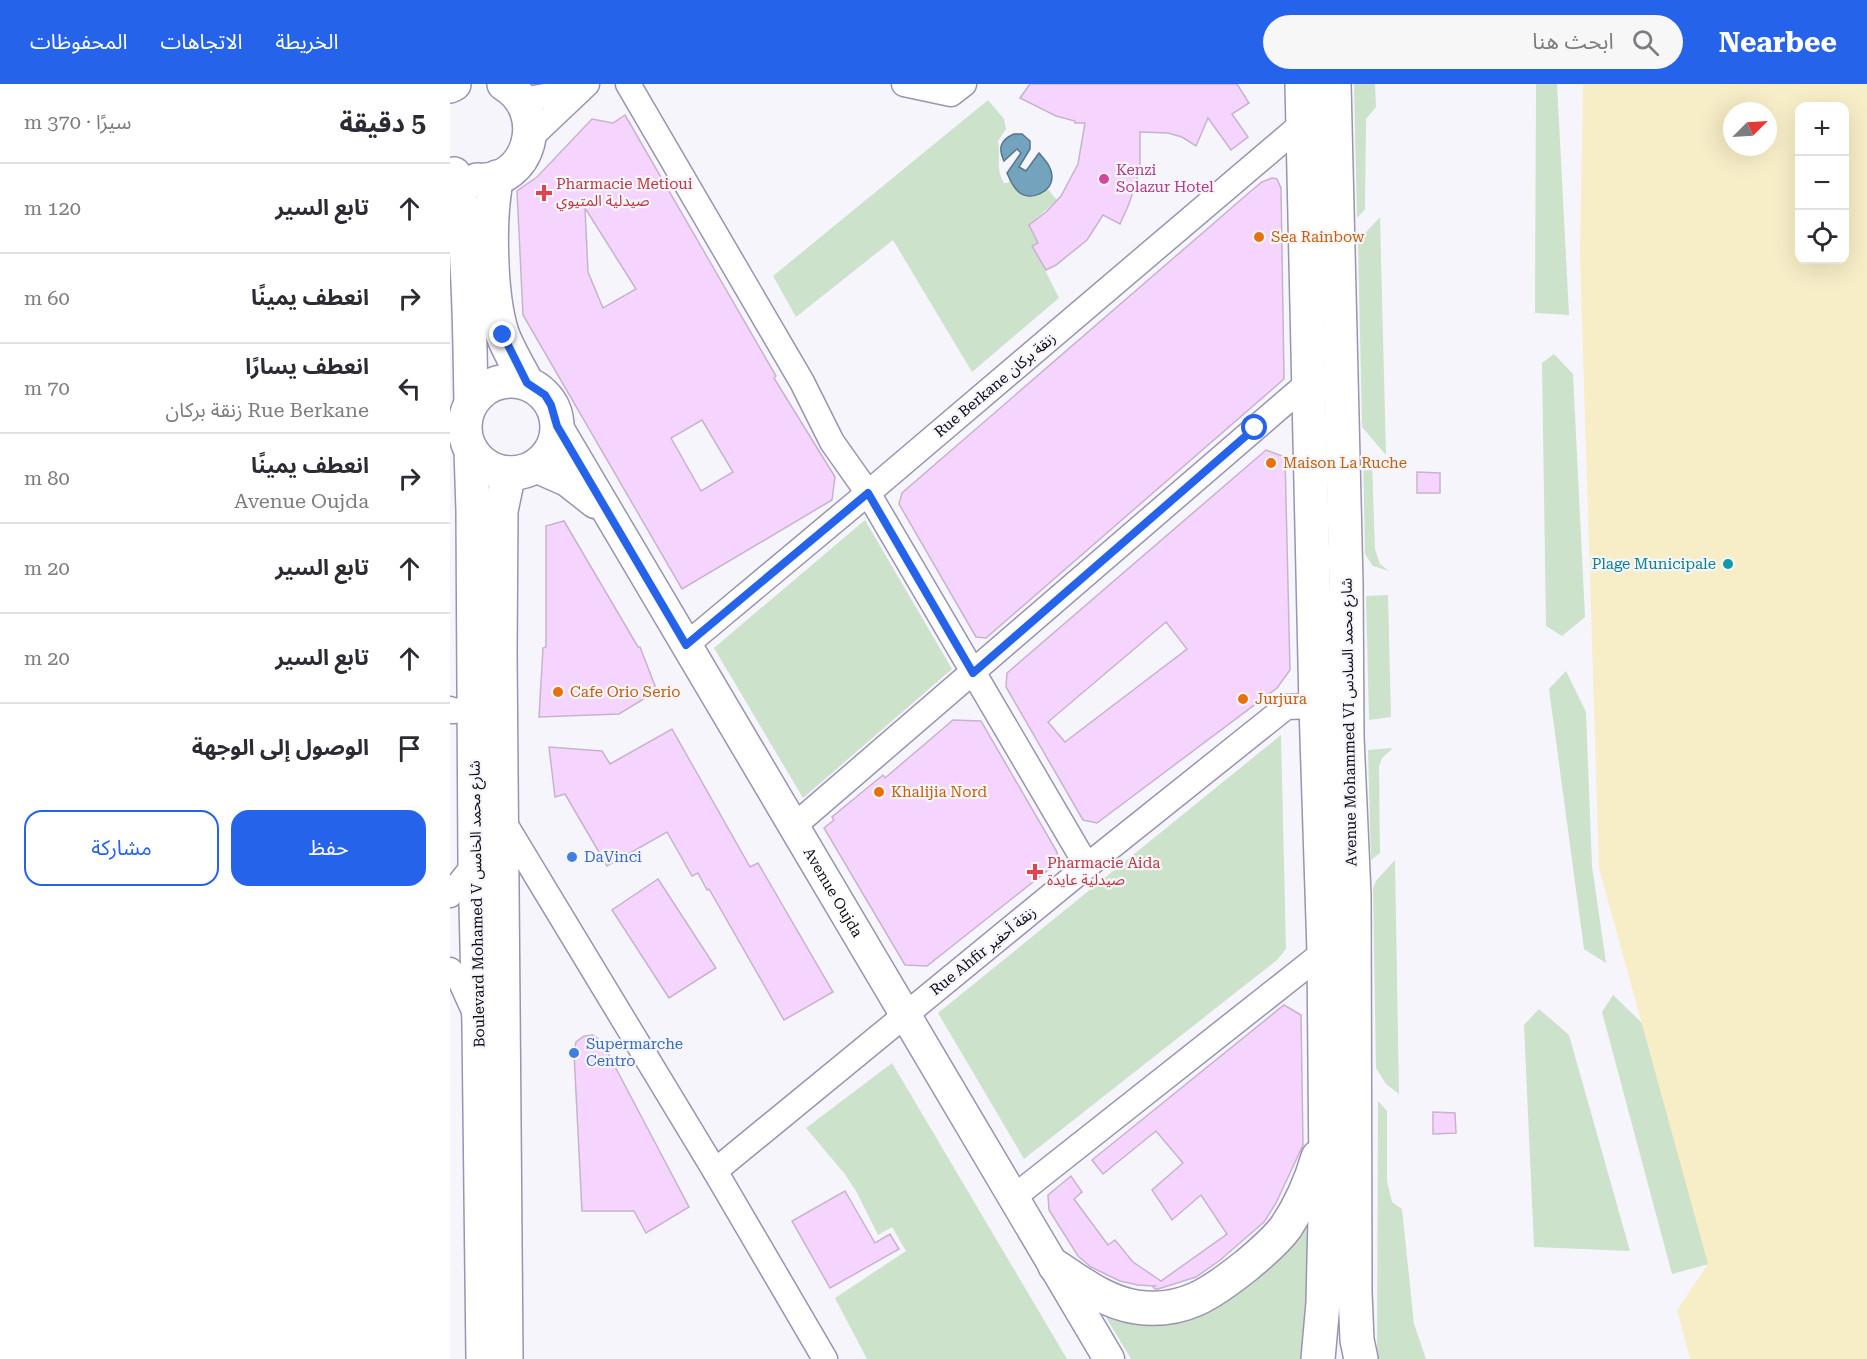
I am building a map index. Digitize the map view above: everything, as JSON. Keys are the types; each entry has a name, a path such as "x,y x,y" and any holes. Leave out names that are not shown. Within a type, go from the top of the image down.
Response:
{"main road":[{"path":"450,86 454,84"},
{"name":"Avenue Mohammed VI شارع محمد السادس","path":"1302,84 1324,952 1326,1175 1323,1303 1318,1359"},
{"name":"Avenue Mohammed VI شارع محمد السادس","path":"1334,84 1346,584 1347,737 1354,895 1355,1293 1357,1340 1361,1359"},
{"path":"471,403 466,235 454,189 468,179 483,180 498,177 513,168 524,155 530,138 531,125 528,112 513,92"},
{"path":"498,177 492,225 497,312 503,335 527,383"},
{"path":"517,380 527,383 545,395 556,415 557,426 551,449 522,470 495,470 481,462 471,450 464,426 466,414 479,392 490,385 517,380"},
{"name":"Boulevard Mohamed V شارع محمد الخامس","path":"471,450 473,511 462,709 475,864 483,1359"},
{"name":"Boulevard Mohamed V شارع محمد الخامس","path":"506,1359 501,512 507,482 522,470"},
{"path":"1055,1266 1095,1292 1125,1304 1146,1308 1165,1308 1200,1299 1261,1253 1286,1227 1311,1178 1325,1132"}],"street":[{"path":"513,92 557,94 585,84"},
{"path":"530,138 585,84"},
{"path":"628,84 802,382 832,442 868,493 1087,866"},
{"path":"904,84 951,94 964,84"},
{"name":"Rue Berkane زنقة بركان","path":"686,645 1302,124"},
{"path":"794,826 1309,382"},
{"name":"Avenue Oujda","path":"557,426 1109,1359"},
{"path":"522,470 577,487 610,517"},
{"name":"Rue Ahfir زنقة أحفير","path":"714,1171 1087,866 1286,707 1316,706"},
{"path":"502,819 825,1359"},
{"path":"450,895 475,864"},
{"path":"1014,1197 1324,952"},
{"path":"450,970 460,980 470,998 479,1026"}],"green space":[{"path":"1354,84 1375,84 1376,107 1366,119 1365,209 1357,218"},
{"path":"1536,84 1557,84 1569,315 1535,313"},
{"path":"988,100 1004,119 1006,129 998,141 999,167 1004,183 1008,183 1010,179 1012,183 1043,192 1047,188 1057,200 1029,225 1038,243 1033,246 1059,298 972,372 893,240 796,317 773,276"},
{"path":"1380,217 1386,455 1362,427 1358,241"},
{"path":"1554,354 1573,374 1585,617 1562,636 1546,626 1542,363"},
{"path":"1363,455 1372,461 1375,549 1380,564 1389,571 1373,566 1365,554"},
{"path":"865,520 952,669 803,798 714,648"},
{"path":"1388,595 1391,717 1369,720 1366,596"},
{"path":"1566,671 1586,712 1592,866 1606,963 1584,949 1549,689"},
{"path":"1281,735 1286,949 1277,960 1024,1159 938,1013"},
{"path":"1393,748 1382,758 1379,766 1380,853 1371,860 1368,750"},
{"path":"1395,860 1399,1094 1386,1084 1376,1068 1373,888 1376,881"},
{"path":"1613,995 1643,1024 1709,1264 1672,1274 1602,1012"},
{"path":"1539,1009 1569,1035 1630,1251 1534,1247 1524,1025"},
{"path":"892,1063 1067,1359 867,1359 835,1298 906,1251 892,1227 878,1235 856,1191 844,1173 806,1128"},
{"path":"1378,1101 1387,1111 1387,1181 1392,1202 1402,1209 1414,1324 1426,1359 1378,1359 1377,1354"},
{"path":"1307,1212 1303,1359 1131,1359 1098,1304 1139,1317"}],"sand":[{"name":"Plage Municipale","path":"1583,84 1867,84 1867,1359 1690,1359 1677,1310 1708,1264 1599,868 1580,258"}],"water":[{"path":"1014,134 1022,134 1030,141 1030,149 1019,167 1026,171 1039,153 1052,173 1049,187 1040,194 1030,196 1020,193 1009,178 1007,173 1021,153 1017,149 1004,161 1001,148 1003,142"}],"building":[{"name":"Kenzi Solazur Hotel","path":"1030,84 1237,84 1249,103 1232,114 1248,137 1231,150 1208,118 1196,146 1182,137 1168,133 1140,132 1140,170 1120,224 1103,215 1087,240 1056,265 1046,270 1032,246 1038,243 1029,225 1061,196 1078,164 1085,123 1075,123 1075,121 1056,116 1020,98"},
{"path":"625,115 776,376 774,378 835,477 832,500 682,589 523,315 517,191 537,177 592,119 613,123","holes":["585,208 636,289 603,308 588,272","702,420 733,472 701,491 671,438"]},
{"path":"1272,178 1277,179 1281,188 1284,379 986,638 976,637 899,504 902,493 1251,191 1262,182"},
{"path":"1266,450 1285,457 1290,670 1277,688 1097,823 1083,820 1006,687 1007,673","holes":["1166,622 1187,649 1065,742 1048,722"]},
{"path":"1417,472 1440,473 1440,493 1417,493"},
{"path":"564,521 640,647 657,691 619,714 539,717 543,648 546,647 546,526"},
{"path":"953,720 981,721 1057,852 1057,863 927,966 905,965 824,828 834,820 832,817 883,775 885,778"},
{"path":"672,729 750,867 758,863 833,992 784,1020 709,889 707,890 698,873 692,876 667,832 607,866 565,794 555,797 549,747 602,751 610,764"},
{"path":"658,879 716,968 669,998 612,910"},
{"path":"1284,1005 1301,1015 1303,1145 1276,1203 1264,1222 1219,1261 1196,1277 1158,1289 1153,1287 1155,1286 1120,1281 1091,1267 1078,1256 1049,1210 1048,1195 1071,1176 1082,1192 1074,1199 1108,1245 1115,1240 1133,1262 1161,1281 1227,1234 1201,1195 1172,1220 1152,1190 1183,1163 1156,1131 1103,1174 1092,1160"},
{"path":"593,1035 602,1042 689,1207 646,1233 634,1211 582,1211 574,1053 576,1042 584,1036"},
{"path":"1433,1112 1455,1113 1456,1133 1433,1134"},
{"path":"845,1191 875,1243 890,1234 899,1249 830,1288 792,1221"}],"place":[{"name":"Kenzi Solazur Hotel","path":"1104,179"},
{"name":"Pharmacie Metioui صيدلية المتيوي","path":"544,193"},
{"name":"Sea Rainbow","path":"1259,237"},
{"name":"Maison La Ruche","path":"1271,463"},
{"name":"Plage Municipale","path":"1728,564"},
{"name":"Cafe Orio Serio","path":"558,692"},
{"name":"Jurjura","path":"1243,699"},
{"name":"Khalijia Nord","path":"879,792"},
{"name":"DaVinci","path":"572,857"},
{"name":"Pharmacie Aida صيدلية عايدة","path":"1035,872"},
{"name":"Supermarche Centro","path":"574,1053"}],"route":[{"path":"503,335 527,383 545,395 551,405 556,415 557,426 686,645 868,493 973,673 1255,428"}]}
